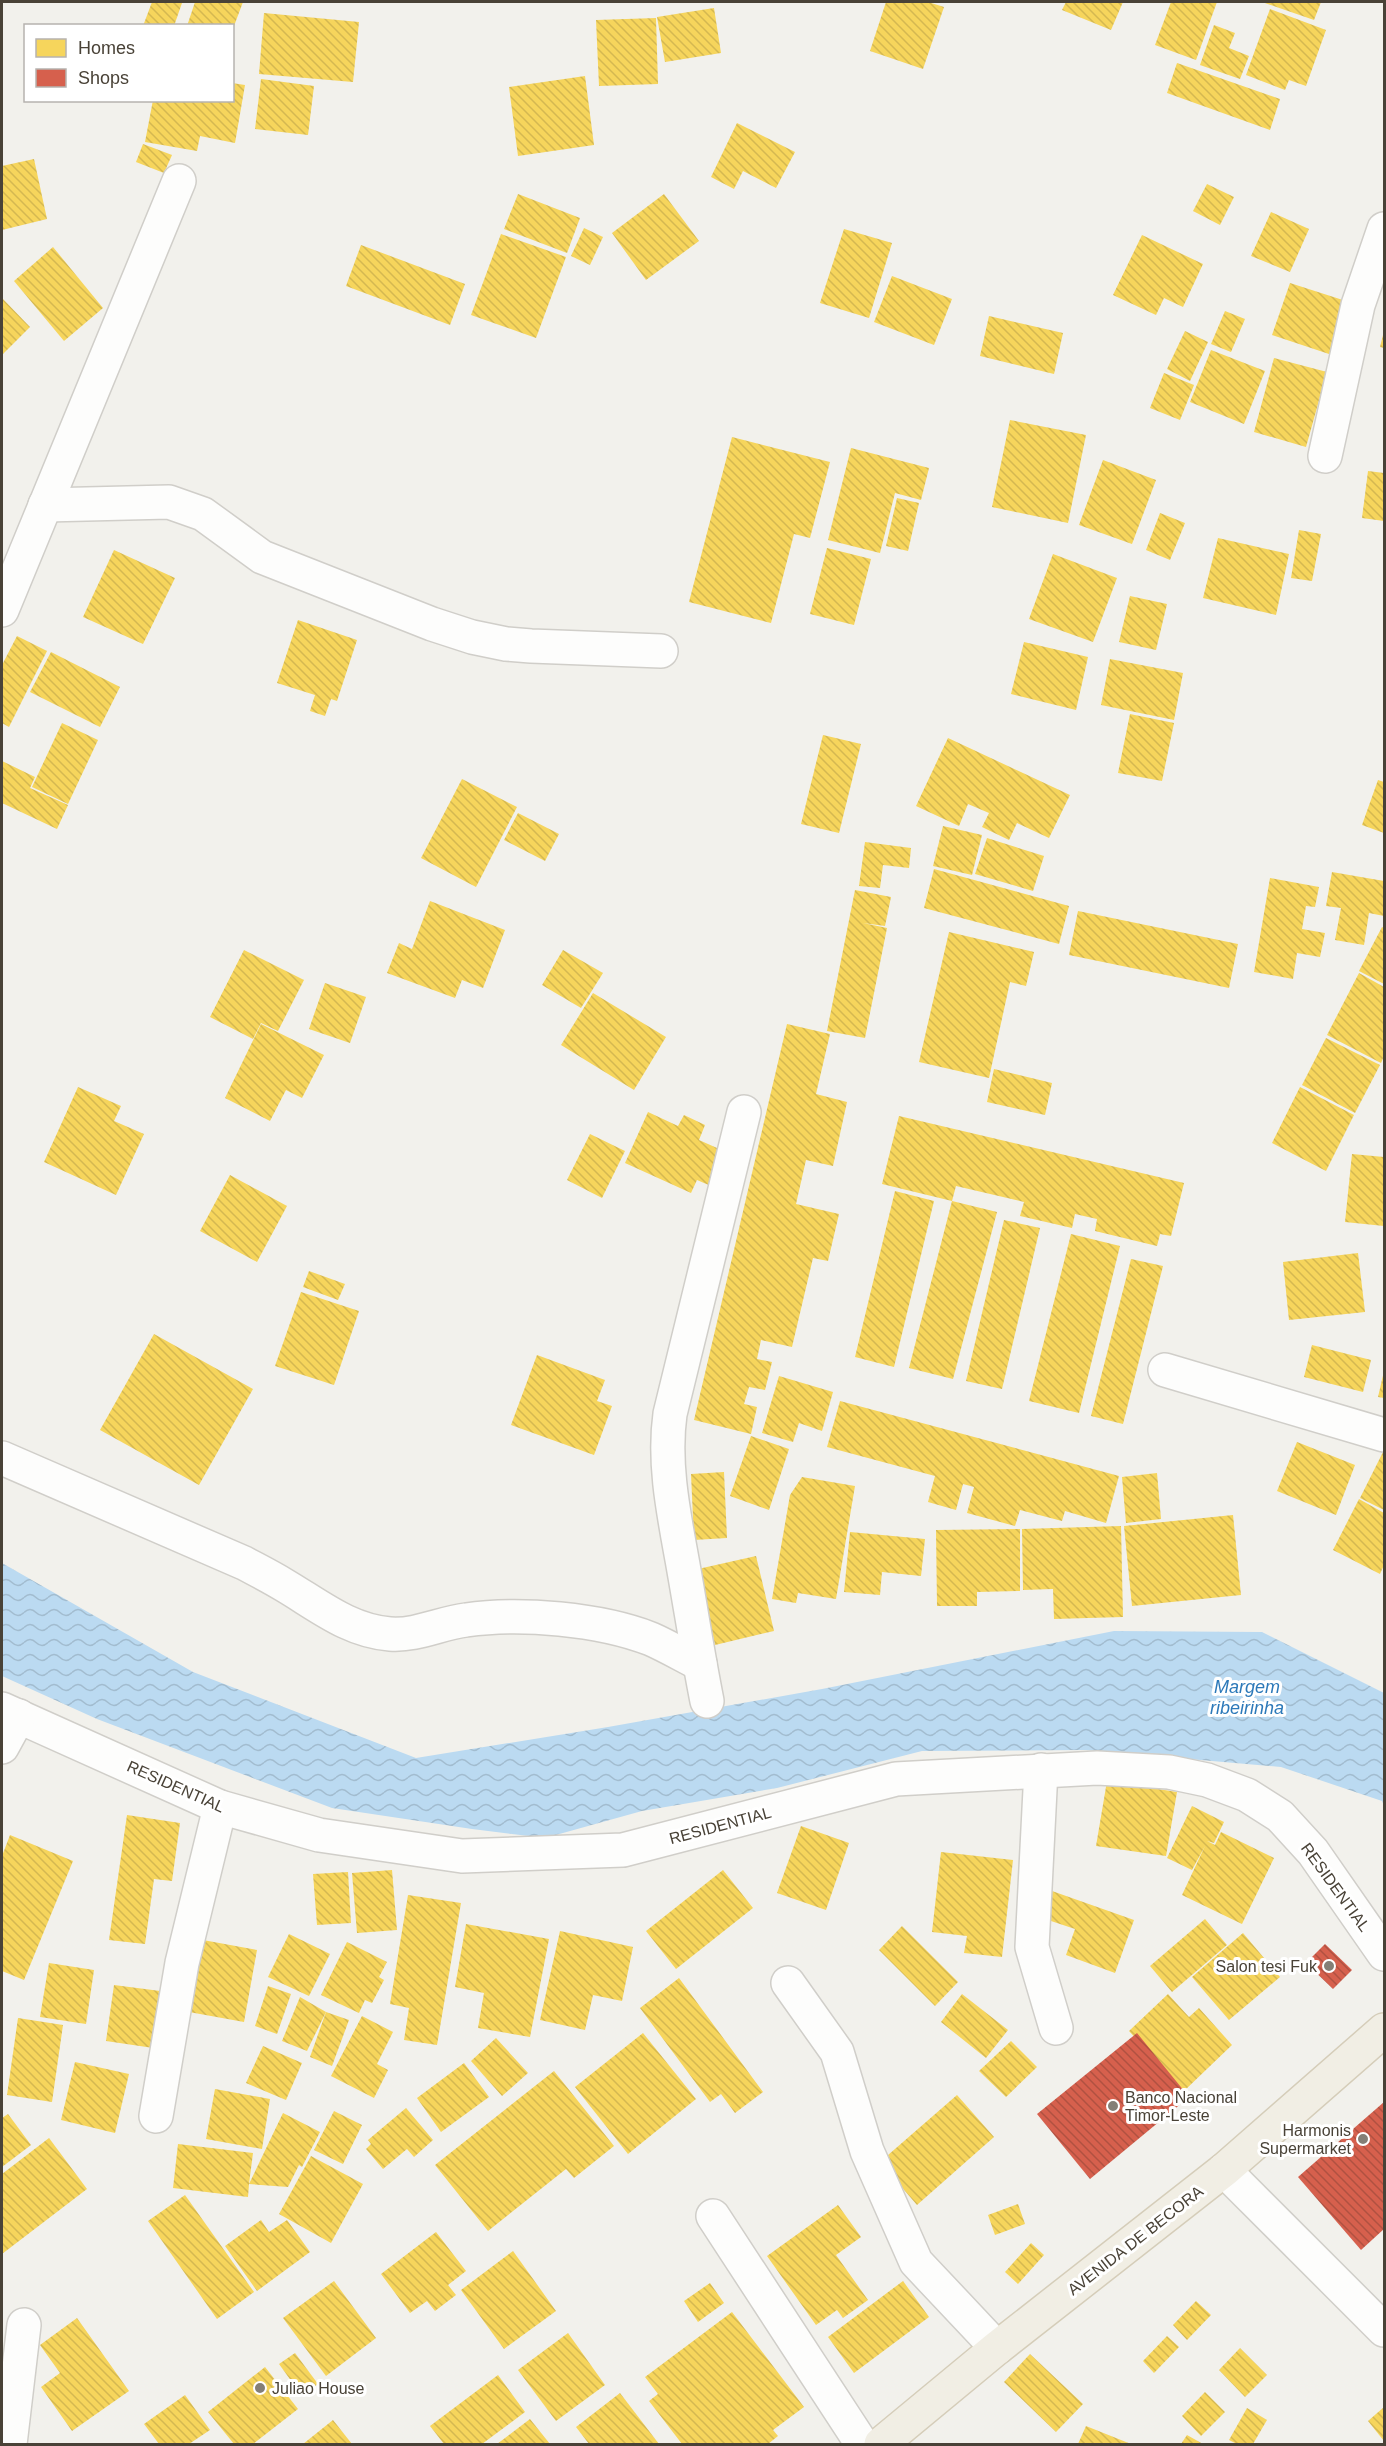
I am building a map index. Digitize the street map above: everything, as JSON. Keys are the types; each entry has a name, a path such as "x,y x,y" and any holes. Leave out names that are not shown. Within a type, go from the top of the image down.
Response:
{"main road":[{"name":"AVENIDA DE BECORA","path":"881,2445 997,2349 1224,2170 1384,2030"}],"street":[{"path":"2,610 179,181"},
{"path":"1325,456 1358,305 1384,229"},
{"path":"45,505 169,501 203,514 262,557 432,624 472,637 531,646 662,651"},
{"path":"707,1701 674,1513 667,1460 668,1434 744,1112"},
{"path":"1165,1370 1384,1435"},
{"path":"2,1458 244,1563 282,1583 343,1621 364,1629 390,1634 413,1633 465,1620 512,1616 539,1618 608,1626 651,1639 700,1664"},
{"path":"2,1747 10,1712"},
{"name":"RESIDENTIAL","path":"10,1712 220,1807 319,1835 462,1856 623,1850 896,1779 1097,1768 1169,1772 1207,1780 1247,1795 1280,1816 1313,1852 1384,1954"},
{"path":"1041,1770 1032,1947 1056,2028"},
{"path":"156,2116 182,1963 220,1807"},
{"path":"788,1983 837,2052 867,2151 916,2262 997,2349"},
{"path":"1224,2170 1384,2330"},
{"path":"713,2216 862,2445"},
{"path":"10,2445 24,2325"}],"water":[{"name":"Margem ribeirinha","path":"2,1563 193,1672 416,1758 822,1689 1114,1631 1262,1632 1384,1693 1384,1806 1382,1801 1281,1767 1086,1750 922,1751 777,1788 642,1811 545,1838 332,1808 97,1719 2,1676"}],"building: Homes":[{"path":"152,2 182,3 175,24 144,24"},
{"path":"195,2 243,2 234,26 234,24 188,24"},
{"path":"886,2 928,2 944,7 923,69 870,51"},
{"path":"1066,2 1123,2 1111,30 1062,10"},
{"path":"1171,2 1217,2 1196,60 1155,45"},
{"path":"1262,2 1321,2 1314,20"},
{"path":"714,8 721,53 665,62 657,17"},
{"path":"1270,9 1326,30 1306,86 1289,80 1285,90 1246,75"},
{"path":"264,13 359,22 353,82 259,74"},
{"path":"656,18 658,84 599,86 596,20"},
{"path":"1214,25 1235,33 1229,48 1249,56 1240,79 1200,65"},
{"path":"1177,63 1280,99 1270,130 1167,93"},
{"path":"585,76 594,145 518,156 509,87"},
{"path":"261,79 314,86 308,135 255,129"},
{"path":"234,83 245,85 235,143 200,136 197,151 145,142 153,102 234,102"},
{"path":"737,123 795,152 776,188 743,171 734,189 711,177"},
{"path":"143,144 172,155 164,173 136,162"},
{"path":"34,159 47,219 2,230 2,166"},
{"path":"1207,184 1234,197 1220,225 1193,211"},
{"path":"518,194 580,218 567,253 504,229"},
{"path":"664,194 699,241 646,280 612,233"},
{"path":"1271,212 1309,229 1290,272 1251,256"},
{"path":"584,228 603,237 590,265 571,256"},
{"path":"844,229 892,243 869,318 820,303"},
{"path":"501,234 566,257 536,338 471,315"},
{"path":"1142,235 1203,264 1183,307 1164,298 1156,315 1113,295"},
{"path":"361,245 465,284 450,325 346,286"},
{"path":"53,247 103,308 64,341 14,281"},
{"path":"892,276 952,299 934,345 874,322"},
{"path":"1290,283 1349,302 1332,355 1272,335"},
{"path":"2,298 30,327 2,355"},
{"path":"1225,311 1245,319 1231,352 1211,344"},
{"path":"989,316 1063,333 1054,374 980,356"},
{"path":"1185,331 1208,342 1190,381 1167,369"},
{"path":"1384,331 1384,348 1380,347"},
{"path":"1211,350 1265,371 1244,424 1190,402"},
{"path":"1274,358 1327,372 1306,447 1254,432"},
{"path":"1164,373 1194,385 1180,420 1150,408"},
{"path":"1010,420 1086,435 1068,523 992,507"},
{"path":"732,437 830,462 810,538 794,534 771,623 689,602"},
{"path":"851,448 929,468 921,500 895,493 880,553 828,540"},
{"path":"1103,460 1156,480 1132,544 1079,525"},
{"path":"1368,471 1384,473 1384,521 1362,518"},
{"path":"897,498 919,503 908,551 886,546"},
{"path":"1160,513 1185,523 1170,560 1146,550"},
{"path":"1299,530 1321,534 1312,581 1291,578"},
{"path":"1218,538 1289,554 1276,615 1203,598"},
{"path":"827,548 871,559 854,625 810,614"},
{"path":"114,550 175,578 143,644 83,617"},
{"path":"1053,554 1117,578 1093,642 1029,619"},
{"path":"1130,596 1167,604 1156,650 1119,642"},
{"path":"298,620 357,640 337,701 331,699 325,716 310,711 315,695 277,683"},
{"path":"17,636 47,651 9,727 2,723 2,665"},
{"path":"1024,642 1088,657 1076,710 1011,694"},
{"path":"51,652 120,687 100,727 30,692"},
{"path":"1110,659 1183,673 1174,720 1101,705"},
{"path":"1130,714 1174,723 1162,781 1118,773"},
{"path":"62,723 98,740 68,804 32,787"},
{"path":"823,735 861,744 839,833 801,824"},
{"path":"948,738 1070,795 1049,838 1017,823 1009,840 982,827 989,813 968,804 959,826 916,806"},
{"path":"2,761 35,777 30,788 68,805 57,829 2,803"},
{"path":"462,779 517,807 476,887 421,858"},
{"path":"1378,780 1384,782 1384,833 1362,825"},
{"path":"518,813 559,834 545,861 504,840"},
{"path":"943,826 982,835 972,875 933,866"},
{"path":"987,838 1044,856 1033,891 975,874"},
{"path":"865,842 911,848 909,868 883,865 880,888 859,886"},
{"path":"934,869 1069,906 1059,944 924,908"},
{"path":"1332,872 1384,881 1384,916 1369,913 1364,945 1335,940 1341,908 1326,906"},
{"path":"1270,878 1319,887 1315,907 1306,906 1302,929 1325,933 1320,957 1297,953 1293,979 1254,972"},
{"path":"855,890 891,897 885,926 863,923 887,928 865,1038 827,1031"},
{"path":"430,901 505,930 483,988 462,980 455,998 387,973 399,943 412,949"},
{"path":"1078,911 1238,944 1229,988 1069,955"},
{"path":"1382,927 1384,928 1384,984 1359,971"},
{"path":"949,932 1034,952 1026,986 1010,982 989,1078 919,1062"},
{"path":"244,950 304,980 278,1031 261,1023 253,1039 210,1017"},
{"path":"563,950 603,973 581,1008 542,985"},
{"path":"1359,973 1384,987 1384,1056 1381,1063 1327,1035"},
{"path":"325,983 366,997 350,1043 309,1029"},
{"path":"593,993 666,1037 634,1090 561,1045"},
{"path":"261,1024 324,1055 302,1098 286,1090 270,1121 225,1098"},
{"path":"787,1024 830,1034 816,1094 847,1102 833,1166 806,1160 796,1204 839,1214 828,1261 813,1258 792,1347 761,1340 757,1359 772,1362 765,1390 749,1387 744,1404 757,1407 751,1434 694,1420"},
{"path":"1326,1038 1380,1065 1355,1113 1302,1085"},
{"path":"994,1069 1052,1083 1045,1115 987,1102"},
{"path":"78,1087 121,1106 114,1121 144,1134 116,1195 44,1162"},
{"path":"1300,1087 1354,1115 1326,1171 1272,1143"},
{"path":"648,1112 678,1126 684,1115 705,1125 699,1140 726,1152 711,1186 697,1180 691,1193 625,1163"},
{"path":"899,1116 1184,1183 1171,1236 1160,1234 1157,1246 1095,1231 1097,1219 1075,1214 1072,1228 1020,1216 1024,1202 956,1186 952,1201 882,1184"},
{"path":"590,1134 625,1151 602,1198 567,1180"},
{"path":"1352,1154 1384,1157 1384,1226 1345,1222"},
{"path":"230,1175 287,1206 257,1262 200,1231"},
{"path":"895,1191 934,1201 894,1367 855,1357"},
{"path":"952,1201 997,1212 953,1379 909,1368"},
{"path":"1004,1220 1040,1228 1002,1389 966,1381"},
{"path":"1071,1234 1120,1246 1079,1413 1029,1401"},
{"path":"1358,1253 1365,1312 1289,1320 1283,1262"},
{"path":"1131,1259 1163,1266 1123,1424 1091,1416"},
{"path":"309,1271 345,1284 338,1300 303,1287"},
{"path":"301,1292 359,1311 334,1385 275,1366"},
{"path":"154,1334 253,1389 199,1485 100,1430"},
{"path":"1312,1345 1371,1360 1363,1392 1304,1377"},
{"path":"537,1355 605,1380 597,1401 612,1406 594,1455 511,1425"},
{"path":"1384,1371 1384,1398 1378,1397"},
{"path":"779,1376 833,1392 822,1431 799,1423 793,1442 762,1433"},
{"path":"840,1401 1119,1476 1106,1523 1065,1511 1062,1521 1020,1510 1015,1526 967,1513 974,1487 963,1484 956,1510 928,1502 935,1476 827,1447"},
{"path":"751,1436 789,1449 769,1510 730,1496"},
{"path":"1297,1442 1355,1465 1336,1515 1277,1491"},
{"path":"1384,1450 1384,1510 1360,1498"},
{"path":"724,1472 727,1538 694,1540 691,1474"},
{"path":"1157,1473 1161,1519 1126,1523 1122,1477"},
{"path":"802,1477 855,1486 836,1599 798,1593 796,1603 772,1599 790,1495"},
{"path":"1359,1499 1384,1513 1384,1565 1380,1574 1333,1550"},
{"path":"1233,1515 1241,1595 1132,1606 1124,1526"},
{"path":"1121,1526 1123,1617 1054,1619 1053,1589 1023,1590 1022,1529"},
{"path":"1020,1529 1020,1591 977,1592 977,1606 937,1606 936,1530"},
{"path":"850,1532 925,1539 921,1576 882,1572 880,1595 844,1592"},
{"path":"756,1556 774,1631 715,1645 698,1569"},
{"path":"1107,1781 1177,1792 1166,1856 1096,1846"},
{"path":"1192,1806 1224,1822 1214,1843 1207,1841 1215,1845 1221,1832 1274,1858 1242,1924 1182,1895 1205,1846 1192,1870 1167,1858"},
{"path":"127,1815 180,1823 172,1881 154,1879 145,1944 109,1940"},
{"path":"801,1826 849,1843 826,1910 777,1893"},
{"path":"10,1835 73,1861 24,1980 2,1971 2,1856"},
{"path":"941,1852 1013,1860 1002,1957 964,1953 967,1936 932,1932"},
{"path":"392,1870 397,1930 357,1933 352,1873"},
{"path":"723,1870 753,1908 676,1969 646,1931"},
{"path":"348,1872 351,1923 317,1925 313,1874"},
{"path":"1052,1891 1134,1920 1115,1973 1066,1955 1075,1929 1042,1918"},
{"path":"408,1895 461,1903 437,2045 404,2040 409,2008 390,2004"},
{"path":"1205,1919 1227,1945 1172,1992 1150,1966"},
{"path":"466,1924 549,1939 530,2037 478,2028 484,1993 455,1987"},
{"path":"902,1926 958,1982 935,2006 879,1950"},
{"path":"560,1931 633,1947 622,2001 593,1995 585,2030 540,2020"},
{"path":"1243,1933 1280,1977 1229,2020 1192,1977"},
{"path":"289,1934 330,1954 309,1996 268,1977"},
{"path":"192,1938 257,1950 244,2022 178,2010"},
{"path":"347,1942 387,1962 379,1977 384,1980 372,2003 365,2000 359,2013 321,1995"},
{"path":"49,1963 94,1970 86,2024 40,2017"},
{"path":"679,1978 763,2092 735,2113 721,2094 710,2102 640,2008"},
{"path":"114,1985 168,1992 160,2049 106,2041"},
{"path":"268,1986 291,1994 277,2034 255,2026"},
{"path":"962,1994 1008,2030 986,2058 941,2022"},
{"path":"1168,1994 1189,2017 1199,2008 1232,2045 1184,2091 1129,2031"},
{"path":"300,1997 326,2012 307,2051 282,2041"},
{"path":"326,2012 349,2020 332,2066 310,2057"},
{"path":"362,2016 393,2032 377,2064 388,2070 374,2098 331,2076"},
{"path":"18,2018 63,2025 52,2102 7,2095"},
{"path":"643,2033 696,2099 628,2154 575,2087"},
{"path":"496,2038 528,2073 502,2096 471,2061"},
{"path":"1011,2041 1037,2067 1006,2097 979,2071"},
{"path":"263,2046 302,2063 286,2100 246,2083"},
{"path":"75,2062 129,2074 115,2133 61,2120"},
{"path":"464,2063 489,2097 441,2132 417,2098"},
{"path":"554,2071 614,2146 574,2178 566,2169 488,2231 435,2165"},
{"path":"215,2089 270,2099 262,2149 206,2139"},
{"path":"957,2095 994,2137 917,2205 880,2162"},
{"path":"406,2108 433,2140 414,2157 407,2149 383,2169 366,2149 371,2144 368,2140"},
{"path":"334,2111 362,2125 343,2164 314,2150"},
{"path":"283,2113 320,2132 302,2167 299,2165 288,2187 249,2184"},
{"path":"8,2114 31,2145 2,2167 2,2118"},
{"path":"49,2138 87,2189 2,2254 2,2174"},
{"path":"178,2144 253,2153 248,2197 173,2188"},
{"path":"311,2156 363,2184 331,2243 279,2214"},
{"path":"185,2195 254,2292 217,2319 148,2221"},
{"path":"1018,2204 1025,2224 995,2235 988,2215"},
{"path":"838,2205 861,2237 836,2255 868,2300 843,2318 837,2310 816,2325 767,2256"},
{"path":"261,2220 269,2232 287,2220 310,2252 257,2291 225,2246"},
{"path":"436,2232 466,2271 448,2285 456,2295 435,2311 427,2301 410,2313 381,2274"},
{"path":"1031,2243 1044,2255 1018,2284 1005,2272"},
{"path":"513,2251 556,2311 504,2349 461,2290"},
{"path":"334,2281 376,2338 326,2376 283,2318"},
{"path":"903,2281 929,2317 854,2373 828,2337"},
{"path":"710,2283 724,2303 698,2322 684,2301"},
{"path":"1196,2301 1211,2315 1187,2340 1173,2325"},
{"path":"732,2312 804,2407 773,2430 778,2436 768,2444 682,2444 649,2401 658,2394 645,2377"},
{"path":"77,2318 129,2391 72,2431 41,2387 60,2373 40,2345"},
{"path":"568,2333 605,2385 556,2421 518,2370"},
{"path":"1167,2336 1179,2347 1154,2373 1143,2361"},
{"path":"1240,2348 1267,2375 1245,2397 1219,2370"},
{"path":"295,2353 318,2384 302,2396 279,2364"},
{"path":"1030,2354 1083,2404 1056,2432 1004,2382"},
{"name":"Juliao House","path":"265,2367 298,2409 253,2444 234,2444 208,2412"},
{"path":"498,2375 525,2412 482,2444 444,2444 430,2426"},
{"path":"1205,2392 1225,2412 1201,2436 1182,2416"},
{"path":"620,2393 659,2444 589,2444 576,2427"},
{"path":"185,2395 210,2430 189,2444 159,2444 144,2424"},
{"path":"1384,2407 1384,2441 1368,2421"},
{"path":"1247,2408 1267,2420 1253,2444 1237,2444 1229,2440"},
{"path":"530,2419 550,2444 497,2444"},
{"path":"333,2420 352,2444 303,2444"},
{"path":"1086,2426 1131,2444 1078,2444"},
{"path":"1187,2435 1203,2444 1181,2444"}],"building: Shops":[{"name":"Salon tesi Fuk","path":"1325,1944 1352,1970 1333,1989 1306,1963"},
{"name":"Banco Nacional Timor-Leste","path":"1137,2033 1189,2097 1090,2179 1037,2114"},
{"name":"Harmonis Supermarket","path":"1384,2102 1384,2229 1361,2250 1298,2177"}],"place":[{"name":"Salon tesi Fuk","path":"1329,1966"},
{"name":"Banco Nacional Timor-Leste","path":"1113,2106"},
{"name":"Harmonis Supermarket","path":"1363,2139"},
{"name":"Juliao House","path":"260,2388"}]}
